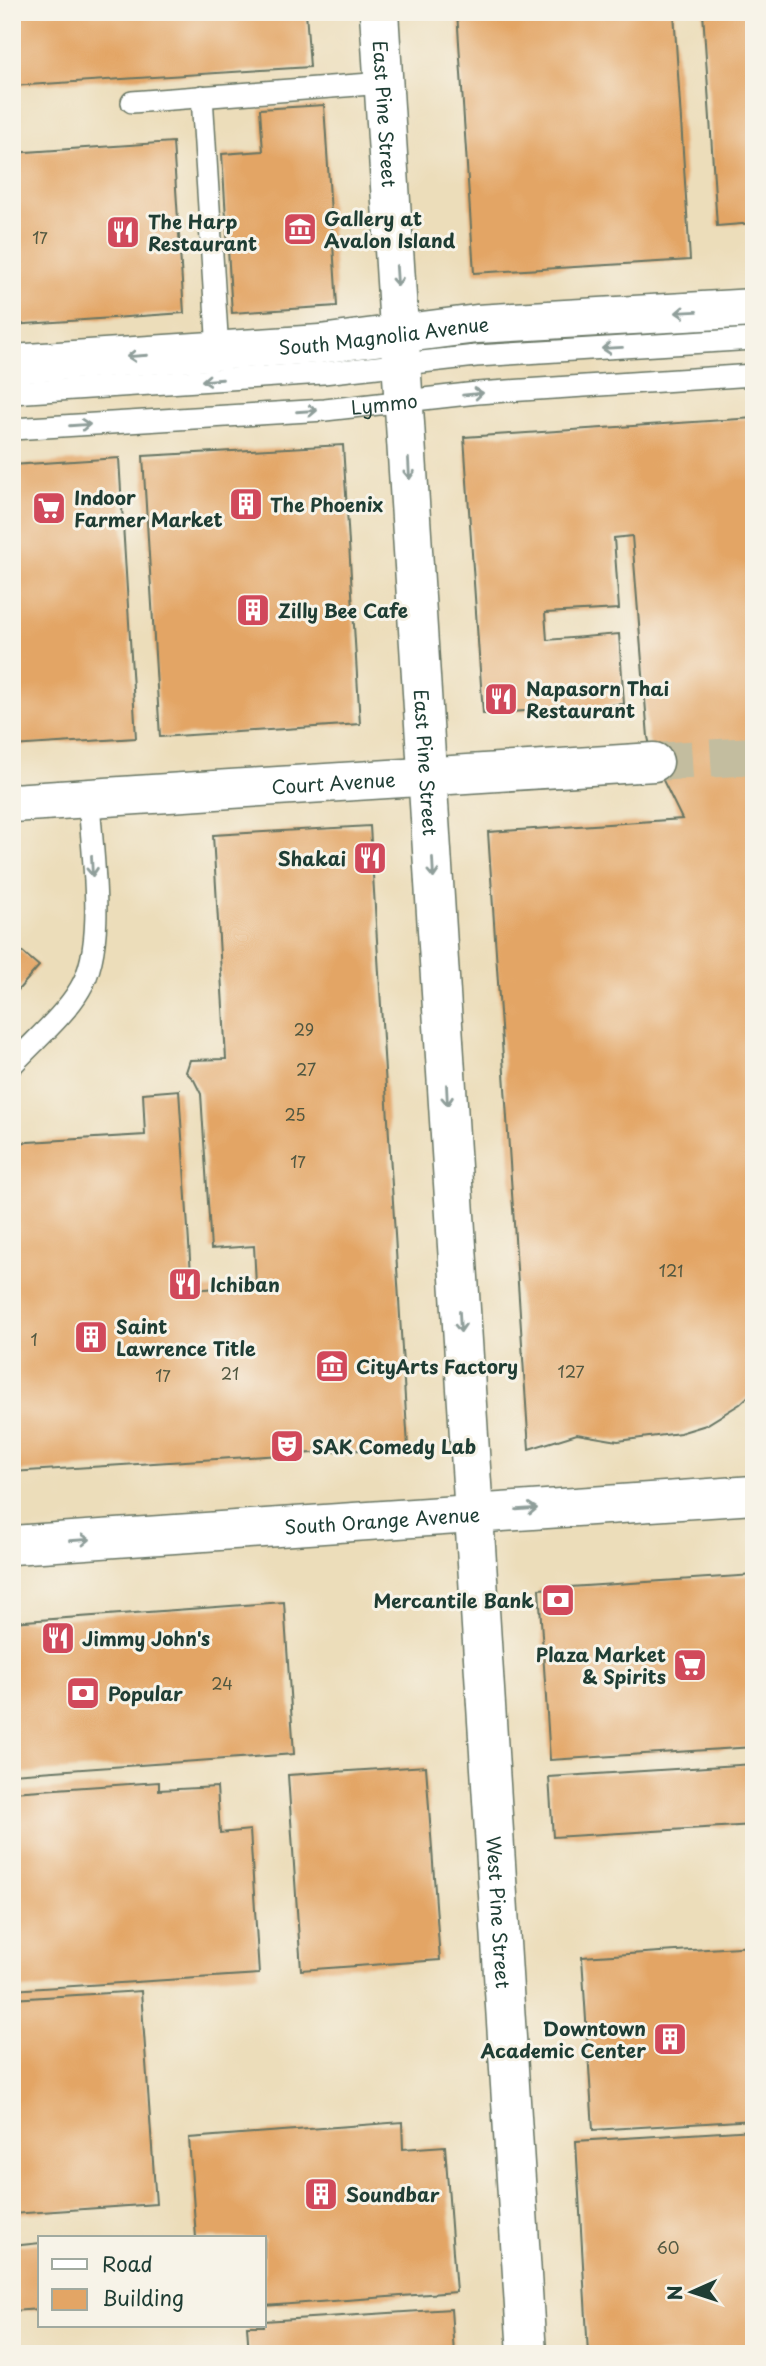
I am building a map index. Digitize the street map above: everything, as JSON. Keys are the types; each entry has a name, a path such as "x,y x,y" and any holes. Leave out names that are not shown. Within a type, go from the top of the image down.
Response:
{"street":[{"name":"East Pine Street","path":"379,12 472,1513"},
{"name":"South Magnolia Avenue","path":"12,364 320,344 402,366 477,324 754,308"},
{"name":"Court Avenue","path":"12,803 654,762"},
{"name":"South Orange Avenue","path":"12,1545 754,1495"},
{"name":"West Pine Street","path":"472,1513 527,2354"}],"lane":[{"path":"132,102 384,83"},
{"path":"202,96 218,351"},
{"name":"Lymmo","path":"12,393 323,373 475,356 754,339"},
{"name":"Lymmo","path":"12,429 325,410 402,366 477,393 754,375"},
{"path":"12,1065 80,990 91,966 96,936 89,798"}],"building":[{"path":"12,12 306,12 310,67 12,86"},
{"path":"457,12 674,12 690,260 474,273"},
{"path":"703,12 754,12 754,223 717,226"},
{"name":"Gallery at Avalon Island","path":"324,105 337,306 232,313 222,154 263,151 260,109"},
{"name":"The Harp Restaurant","path":"173,142 184,313 12,325 12,153"},
{"path":"754,418 754,1391 740,1404 706,1425 680,1433 618,1441 577,1434 529,1449 488,832 682,819 654,762 648,737 632,536 614,538 619,609 545,613 547,640 619,634 624,704 483,714 464,437"},
{"path":"343,445 360,724 160,737 143,456"},
{"path":"119,458 136,738 12,746 12,465"},
{"path":"370,826 408,1447 12,1472 12,1143 145,1135 143,1093 179,1090 192,1290 256,1285 254,1246 211,1249 201,1094 194,1080 186,1072 190,1060 226,1059 213,835"},
{"path":"12,943 39,966 12,997"},
{"path":"754,1575 754,1747 550,1760 539,1589"},
{"path":"284,1602 294,1754 12,1774 12,1622"},
{"path":"754,1764 754,1825 553,1837 549,1777"},
{"path":"426,1766 440,1960 301,1970 288,1775"},
{"path":"159,1782 159,1790 217,1787 220,1833 250,1830 259,1974 12,1990 12,1792"},
{"name":"Downtown Academic Center","path":"754,1946 754,2120 593,2130 582,1957"},
{"path":"141,1991 156,2204 12,2214 12,1999"},
{"name":"Soundbar","path":"402,2122 403,2149 445,2146 456,2292 266,2306 266,2236 196,2236 189,2138"},
{"path":"754,2130 754,2354 588,2354 576,2141"},
{"path":"38,2243 38,2309 12,2311 12,2246"},
{"path":"451,2309 454,2354 249,2354 247,2328 266,2328 266,2321"}],"tunnel":[{"path":"654,762 754,756"}],"place":[{"name":"Gallery at Avalon Island","path":"300,229"},
{"name":"The Harp Restaurant","path":"123,232"},
{"name":"The Phoenix","path":"246,504"},
{"name":"Indoor Farmer Market","path":"49,508"},
{"name":"Zilly Bee Cafe","path":"253,610"},
{"name":"Napasorn Thai Restaurant","path":"501,699"},
{"name":"Shakai","path":"370,858"},
{"name":"Ichiban","path":"185,1284"},
{"name":"Saint Lawrence Title","path":"91,1337"},
{"name":"CityArts Factory","path":"332,1366"},
{"name":"SAK Comedy Lab","path":"287,1446"},
{"name":"Mercantile Bank","path":"558,1600"},
{"name":"Jimmy John's","path":"58,1638"},
{"name":"Plaza Market & Spirits","path":"690,1665"},
{"name":"Popular","path":"83,1693"},
{"name":"Downtown Academic Center","path":"670,2039"},
{"name":"Soundbar","path":"321,2194"}]}
